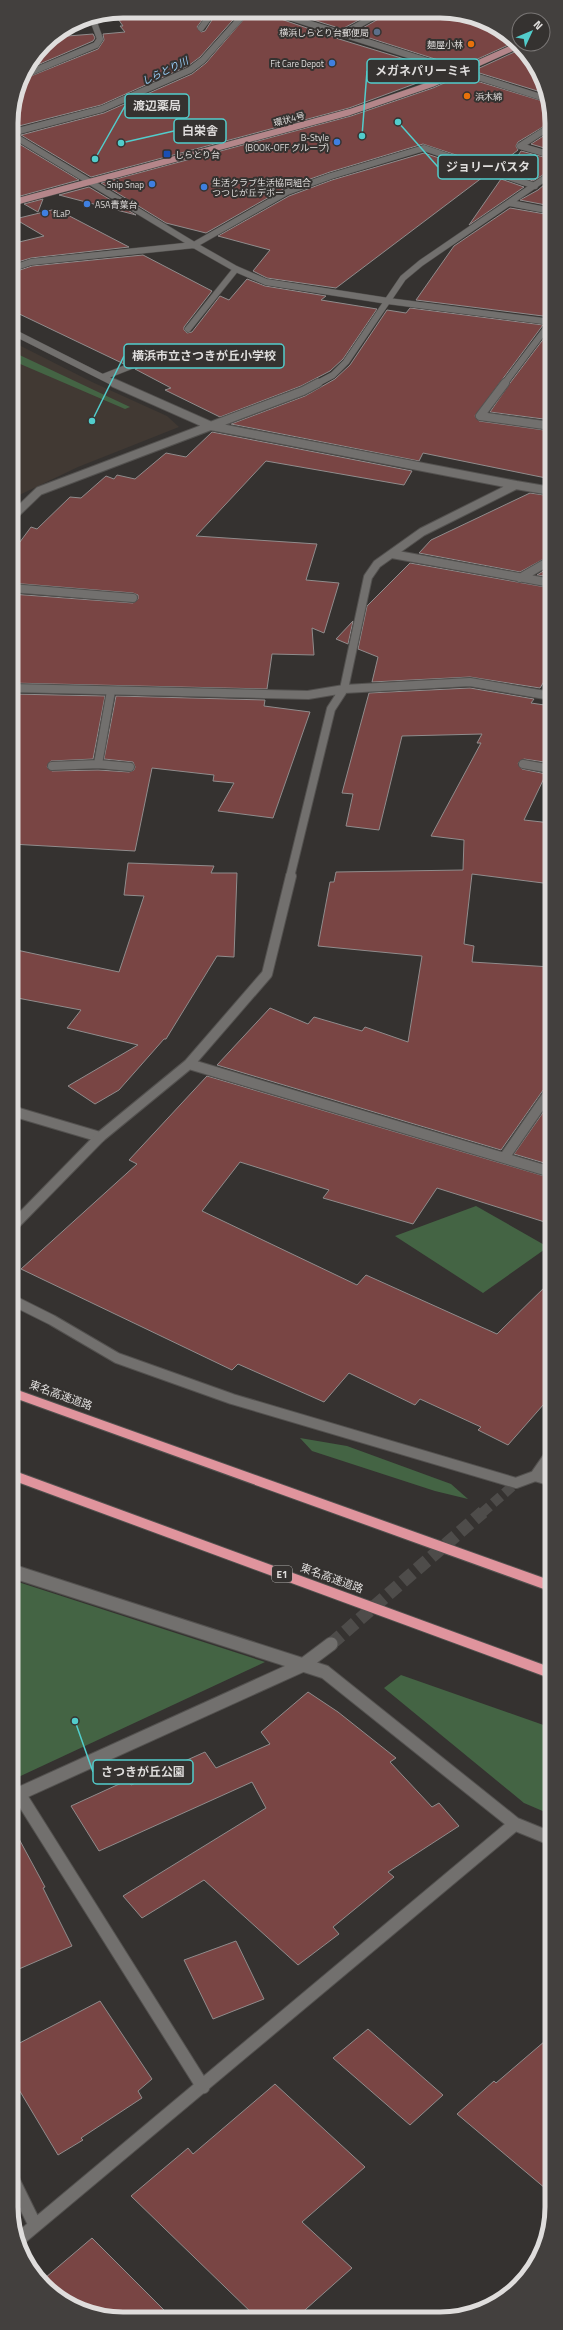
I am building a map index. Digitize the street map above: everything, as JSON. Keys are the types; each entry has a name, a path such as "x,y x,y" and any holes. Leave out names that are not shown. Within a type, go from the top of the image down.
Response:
{"highway":[{"name":"東名高速道路","path":"18,1394 545,1584"},
{"name":"東名高速道路","path":"18,1477 545,1671"}],"main road":[{"name":"環状4号","path":"18,201 350,112 461,72 511,49"}],"street":[{"path":"201,28 209,18"},
{"path":"18,131 102,109 190,70 203,60 241,18"},
{"path":"291,18 541,98"},
{"path":"341,35 371,18"},
{"path":"32,72 96,45 100,39 94,23"},
{"path":"545,130 520,146 545,153"},
{"path":"18,137 194,245 236,268 266,282 388,301 545,321"},
{"path":"18,267 31,262 194,245 287,192 331,176 424,148 535,186"},
{"path":"18,512 39,492 303,391 333,375 346,362 403,278 421,262 545,178"},
{"path":"510,203 545,210"},
{"path":"188,328 236,268"},
{"path":"545,330 480,416 545,425"},
{"path":"18,334 188,418 211,426 545,490"},
{"path":"103,377 167,352"},
{"path":"18,1220 100,1137 189,1064 267,974 330,709 344,689 368,577 376,564 422,532 516,485"},
{"path":"392,554 545,582"},
{"path":"520,578 545,563"},
{"path":"114,596 117,588"},
{"path":"18,589 132,598"},
{"path":"18,688 308,695 344,689 470,682 545,695"},
{"path":"98,764 111,691"},
{"path":"52,766 98,764 130,767"},
{"path":"523,764 545,768"},
{"path":"189,1064 545,1170"},
{"path":"504,1158 545,1099"},
{"path":"18,1113 100,1137"},
{"path":"18,1303 52,1320 117,1358 232,1399 516,1483 535,1476 545,1462"},
{"path":"535,1476 545,1479"},
{"path":"18,1573 325,1672 515,1824 545,1836"},
{"path":"18,1795 303,1665 330,1644"},
{"path":"18,1801 203,2087"},
{"path":"23,2236 203,2087 515,1824"},
{"path":"18,2190 36,2225"}],"shaded area":[{"path":"18,345 92,382 167,416 179,427 78,467 18,496"}],"green space":[{"path":"18,354 130,407 125,409 18,363"},
{"path":"476,1206 545,1245 545,1249 483,1293 395,1236"},
{"path":"300,1438 347,1446 451,1484 468,1499 435,1491 312,1451"},
{"path":"18,1582 265,1662 18,1777"},
{"path":"401,1675 545,1726 545,1812 524,1803 384,1688"}],"building":[{"path":"118,18 204,18 197,27 201,32 205,31 213,18 235,18 200,57 188,66 101,105 18,126 18,117 22,96 29,77 98,49 104,40 103,34 125,32 120,26 123,26"},
{"path":"245,18 278,18 339,39 447,72 349,108 91,177 21,135 104,113 192,74 206,63"},
{"path":"307,18 363,18 342,29"},
{"path":"380,18 440,18 460,20 480,26 492,32 510,44 460,67 354,33"},
{"path":"93,34 95,38 93,41 35,66 44,54 65,36"},
{"path":"517,52 531,71 540,92 473,71"},
{"path":"460,76 542,101 545,126 518,142 516,146 518,150 495,168 423,144 330,172 285,188 206,233 166,223 101,183 351,116 433,88"},
{"path":"545,135 545,148 531,144"},
{"path":"18,143 79,180 18,197"},
{"path":"521,151 545,157 545,174 533,181 507,172"},
{"path":"424,153 487,174 336,288 267,278 253,271 270,250 218,236 289,196 332,180"},
{"path":"501,179 524,187 469,225"},
{"path":"545,184 545,205 520,200 538,190"},
{"path":"89,187 136,215 59,195"},
{"path":"43,199 38,212 24,204"},
{"path":"510,208 545,214 545,316 416,300 454,246"},
{"path":"56,209 129,247 31,258 18,262 18,242 44,236 18,221 18,218"},
{"path":"143,255 212,291 184,327 184,330 187,333 192,332 220,296 229,300 247,279 265,286 326,296 321,300 377,309 343,359 330,371 301,386 220,417 165,390 171,388 135,369 169,356 171,352 169,348 165,348 124,364 18,313 18,271 32,266"},
{"path":"410,308 543,325 475,416 479,421 545,430 545,478 423,453 419,461 231,424 305,396 335,379 350,365 387,310 406,313"},
{"path":"545,337 545,419 490,412"},
{"path":"212,432 412,471 404,485 266,461 196,536 317,544 306,580 339,583 324,633 312,628 314,655 272,654 267,689 18,683 18,595 133,603 138,599 138,595 133,593 18,584 18,545 31,527 37,529 70,497 81,498 106,476 114,479 117,475 135,479 166,453 186,457"},
{"path":"530,493 545,495 545,558 520,572 419,553 431,540"},
{"path":"410,563 545,587 545,680 540,688 470,677 372,682 378,657 358,649 367,606"},
{"path":"545,570 545,576 537,575"},
{"path":"353,621 348,644 336,639"},
{"path":"470,688 534,699 531,703 545,705 545,762 524,759 518,763 522,769 545,774 524,820 545,822 545,883 472,874 464,944 474,946 472,962 545,967 545,1087 501,1150 217,1065 270,1008 308,1024 314,1017 362,1031 365,1027 408,1042 422,956 318,946 330,882 334,882 336,872 463,870 464,840 431,836 481,743 477,743 482,734 402,736 379,830 346,826 353,794 342,793 369,693"},
{"path":"18,694 105,696 93,759 51,761 47,767 52,771 98,770 129,772 134,770 135,767 133,762 104,759 116,696 265,700 264,706 310,712 273,818 218,811 234,783 213,781 214,775 152,768 135,851 18,844"},
{"path":"128,863 214,866 211,873 237,873 234,957 217,956 166,1039 164,1039 119,1090 95,1104 68,1086 138,1045 67,1028 81,1010 18,998 18,950 119,972 144,896 124,895"},
{"path":"207,1076 545,1176 545,1222 437,1188 413,1224 323,1198 329,1190 240,1162 202,1211 357,1285 366,1275 497,1334 545,1287 545,1403 508,1445 478,1430 481,1427 420,1399 415,1405 349,1373 324,1402 238,1364 232,1370 21,1269 137,1164 129,1160"},
{"path":"545,1110 545,1163 514,1154"},
{"path":"308,1692 338,1712 396,1758 390,1762 432,1807 439,1803 459,1826 388,1872 394,1877 333,1927 339,1934 298,1965 204,1880 142,1918 123,1896 266,1808 252,1782 99,1851 71,1806 128,1780 131,1785 205,1752 216,1768 270,1744 261,1732"},
{"path":"18,1837 45,1887 43,1888 72,1946 18,1969"},
{"path":"236,1941 264,1999 213,2019 184,1960"},
{"path":"100,2001 152,2079 138,2091 142,2098 81,2138 83,2140 58,2155 18,2088 18,2044"},
{"path":"368,2029 443,2095 410,2125 333,2058"},
{"path":"545,2041 545,2188 457,2114 494,2081 496,2083"},
{"path":"275,2084 365,2167 302,2222 352,2268 303,2312 251,2312 131,2196 188,2148 193,2154"},
{"path":"92,2238 166,2312 123,2312 103,2310 77,2301 59,2290 46,2277"}],"tunnel":[{"path":"482,1513 516,1483"},
{"path":"331,1644 483,1512"}],"place":[{"name":"横浜しらとり台郵便局","path":"377,32"},
{"name":"麺屋小林","path":"471,44"},
{"name":"Fit Care Depot","path":"332,63"},
{"name":"浜木綿","path":"467,96"},
{"name":"ジョリーパスタ","path":"398,122"},
{"name":"メガネパリーミキ","path":"362,136"},
{"name":"B-Style (BOOK-OFF グループ)","path":"337,142"},
{"name":"白栄舎","path":"121,143"},
{"name":"しらとり台","path":"167,154"},
{"name":"渡辺薬局","path":"95,159"},
{"name":"Snip Snap","path":"152,184"},
{"name":"生活クラブ生活協同組合 つつじが丘デポー","path":"204,187"},
{"name":"ASA青葉台","path":"87,204"},
{"name":"fLaP","path":"45,213"},
{"name":"横浜市立さつきが丘小学校","path":"92,421"},
{"name":"さつきが丘公園","path":"75,1721"}],"water label":[{"name":"しらとり川","path":"165,71"}]}
